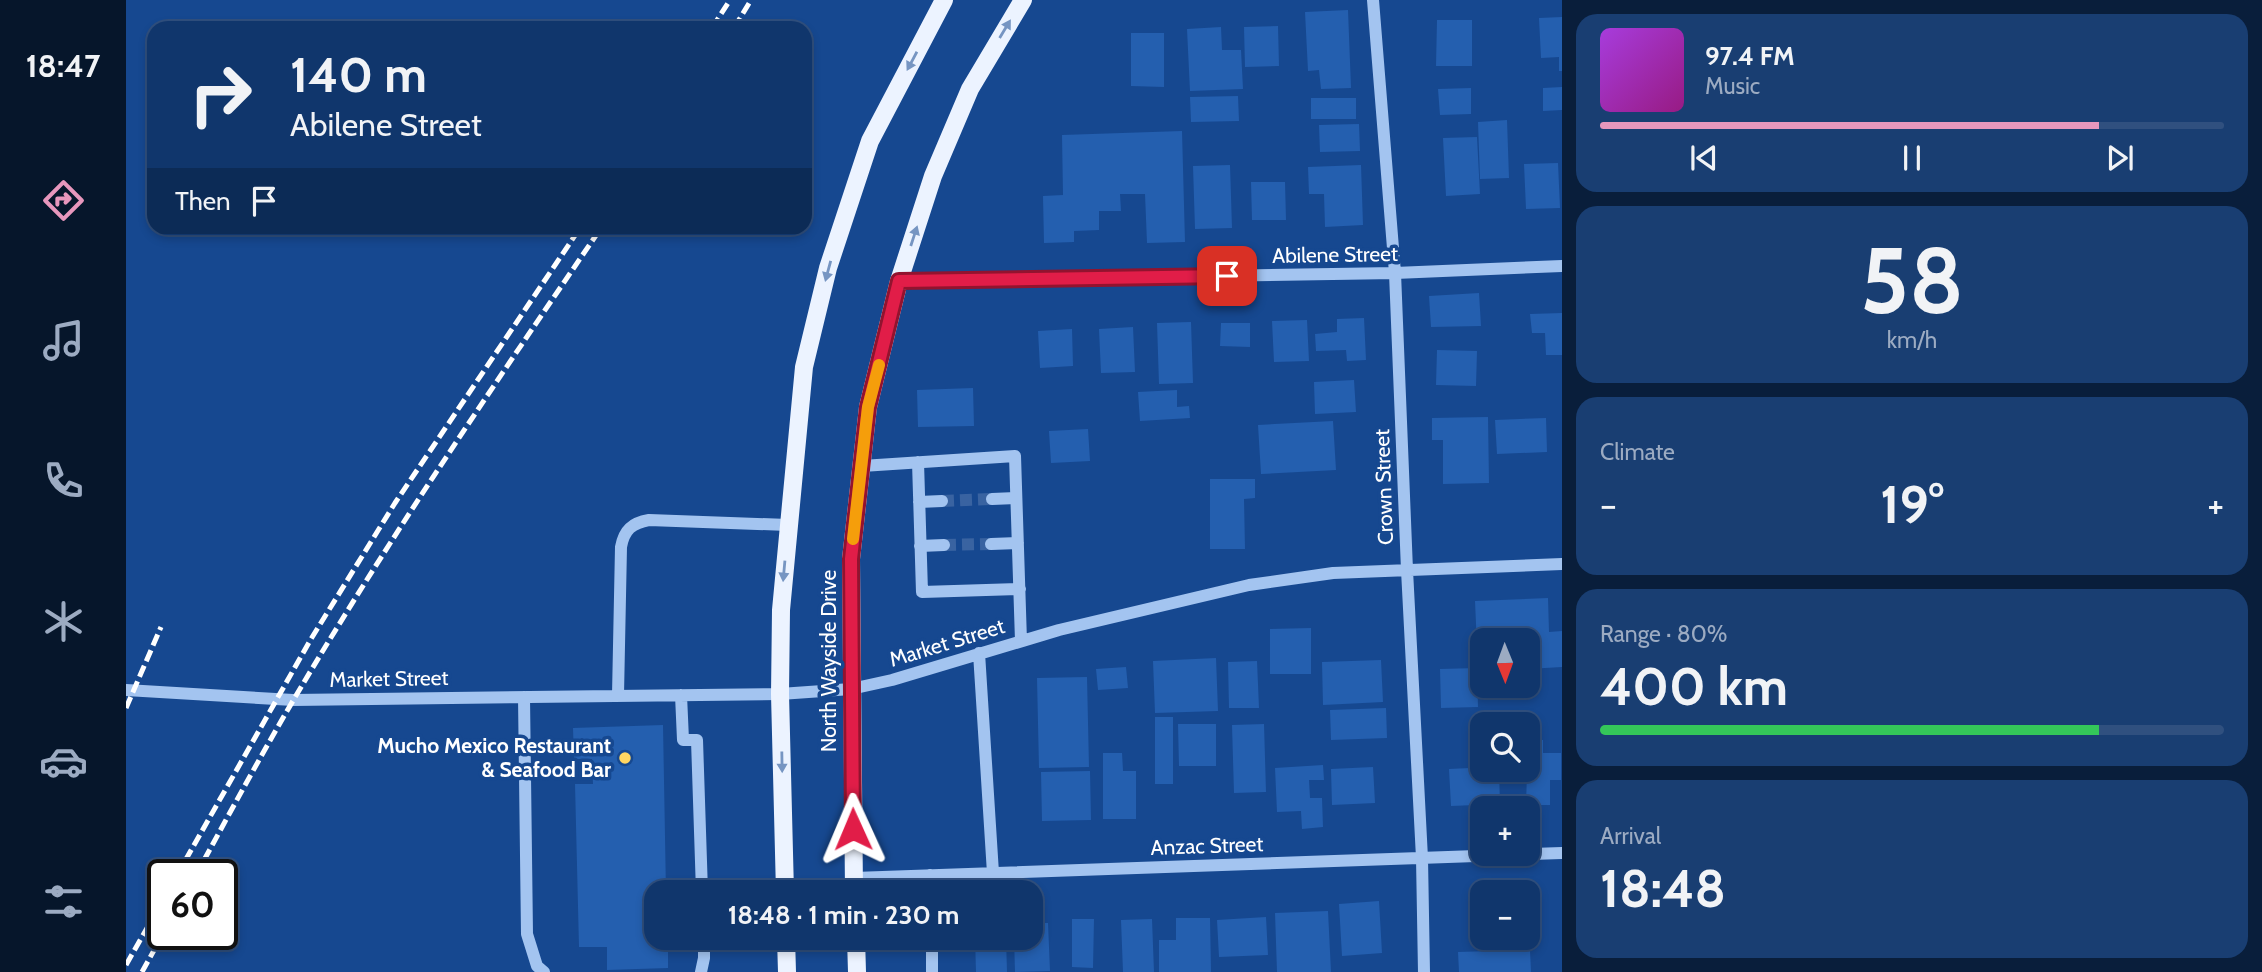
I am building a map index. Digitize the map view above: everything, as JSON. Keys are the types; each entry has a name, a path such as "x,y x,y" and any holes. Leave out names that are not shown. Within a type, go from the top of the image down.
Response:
{"main road":[{"path":"785,880 780,694 781,610 804,367 828,268 870,141 944,0"},
{"name":"North Wayside Drive","path":"854,880 851,559 868,407 899,281 933,176 970,89 1023,0"},
{"path":"786,950 787,972"},
{"path":"856,950 857,972"}],"street":[{"name":"Crown Street","path":"1373,0 1395,273 1406,570 1422,858 1424,972"},
{"name":"Abilene Street","path":"899,281 1395,273 1562,266"},
{"path":"862,466 1015,456 1021,641"},
{"path":"918,462 922,592 1020,589"},
{"path":"992,499 1016,498"},
{"path":"919,502 942,501"},
{"path":"618,695 621,547 627,529 649,520 788,525"},
{"path":"991,544 1018,543"},
{"path":"920,546 944,545"},
{"name":"Market Street","path":"126,690 293,700 780,694 851,689 892,680 1021,641 1249,585 1333,573 1562,564"},
{"path":"979,653 993,873"},
{"path":"681,695 683,740 698,740 702,880"},
{"path":"524,697 527,934 537,966 544,972"},
{"name":"Anzac Street","path":"895,880 930,875 1562,853"},
{"path":"930,875 930,880"},
{"path":"701,972 704,950"},
{"path":"932,950 932,972"}],"building":[{"path":"1348,10 1351,88 1321,89 1319,70 1308,71 1305,12"},
{"path":"1562,17 1562,71 1559,71 1559,57 1541,58 1539,18"},
{"path":"1437,20 1472,20 1472,66 1436,66"},
{"path":"1278,26 1279,66 1245,67 1244,27"},
{"path":"1221,27 1222,50 1241,50 1243,89 1190,91 1187,29"},
{"path":"1131,33 1164,33 1164,87 1131,86"},
{"path":"1562,87 1562,110 1543,111 1543,88"},
{"path":"1471,88 1471,114 1440,115 1438,89"},
{"path":"1238,96 1239,121 1191,122 1190,97"},
{"path":"1311,98 1356,98 1356,119 1311,119"},
{"path":"1507,120 1509,178 1480,179 1478,122"},
{"path":"1359,124 1360,151 1320,152 1319,125"},
{"path":"1182,131 1185,242 1147,243 1145,194 1120,194 1121,211 1099,211 1099,230 1074,231 1074,242 1044,243 1043,196 1063,195 1062,135"},
{"path":"1477,137 1480,194 1446,196 1443,138"},
{"path":"1558,163 1560,208 1526,209 1524,164"},
{"path":"1230,165 1232,228 1195,229 1193,166"},
{"path":"1361,165 1363,225 1325,227 1324,194 1309,194 1308,167"},
{"path":"1251,182 1285,182 1286,220 1252,220"},
{"path":"1479,293 1481,326 1431,327 1429,296"},
{"path":"1562,313 1562,355 1546,355 1545,333 1532,333 1530,314"},
{"path":"1364,318 1366,360 1347,361 1346,350 1316,351 1315,334 1337,332 1337,319"},
{"path":"1307,320 1309,361 1274,362 1272,321"},
{"path":"1191,322 1193,383 1159,384 1157,323"},
{"path":"1221,323 1250,323 1250,347 1220,346"},
{"path":"1133,327 1135,372 1101,373 1099,329"},
{"path":"1072,329 1073,366 1040,368 1038,331"},
{"path":"1437,350 1477,351 1476,386 1436,385"},
{"path":"1354,380 1356,412 1315,414 1314,382"},
{"path":"973,388 974,426 918,427 917,390"},
{"path":"1177,390 1177,407 1189,406 1190,418 1140,421 1138,392"},
{"path":"1488,417 1489,483 1443,484 1443,440 1432,440 1432,418"},
{"path":"1546,418 1547,452 1497,454 1495,420"},
{"path":"1333,421 1336,470 1261,474 1258,425"},
{"path":"1088,429 1090,461 1051,463 1049,431"},
{"path":"1210,479 1255,479 1255,498 1244,499 1245,549 1210,549"},
{"path":"1548,598 1549,632 1562,631 1562,667 1540,668 1540,628 1476,628 1475,601"},
{"path":"1311,628 1311,674 1270,674 1270,629"},
{"path":"1216,658 1218,711 1155,713 1153,661"},
{"path":"1381,660 1383,702 1323,705 1322,662"},
{"path":"1257,661 1259,708 1229,708 1228,662"},
{"path":"1126,667 1128,688 1098,690 1096,669"},
{"path":"1470,668 1470,698 1478,698 1478,707 1441,708 1440,669"},
{"path":"1087,677 1089,767 1039,768 1037,678"},
{"path":"1386,708 1387,738 1331,740 1330,710"},
{"path":"1155,717 1173,717 1173,784 1155,784"},
{"path":"1178,724 1216,724 1216,766 1179,766"},
{"path":"1264,724 1266,792 1234,793 1232,725"},
{"path":"663,725 666,880 644,880 644,950 668,950 668,968 607,970 607,947 579,947 575,784 593,784 592,759 574,759 573,728"},
{"path":"1540,740 1543,740 1543,753 1561,753 1561,780 1550,780 1550,805 1540,805 1540,796 1526,796 1527,782 1540,782"},
{"path":"1103,753 1122,753 1123,771 1136,771 1136,819 1103,819"},
{"path":"1323,765 1324,780 1309,780 1310,798 1322,798 1323,827 1302,829 1301,811 1277,812 1275,768"},
{"path":"1373,767 1375,803 1332,805 1331,769"},
{"path":"1470,768 1470,782 1499,782 1500,796 1470,796 1470,805 1451,806 1449,769"},
{"path":"1090,771 1091,820 1042,821 1041,772"},
{"path":"1379,901 1382,953 1342,956 1339,904"},
{"path":"1328,911 1331,972 1277,972 1275,913"},
{"path":"1266,917 1268,955 1219,957 1217,920"},
{"path":"1176,918 1210,918 1211,972 1159,972 1159,940 1176,940"},
{"path":"1072,919 1094,919 1093,968 1072,967"},
{"path":"1152,919 1154,972 1123,972 1121,920"},
{"path":"1043,923 1048,923 1050,971 1015,972 1014,950 1043,950"},
{"path":"975,950 1006,950 1007,972 976,972"},
{"path":"1530,950 1531,972 1459,972 1458,952"}],"tunnel":[{"path":"942,501 992,499"},
{"path":"944,545 991,544"}],"railway":[{"path":"716,21 730,0"},
{"path":"738,21 751,0"},
{"path":"186,859 311,639 395,503 575,235"},
{"path":"205,859 281,721 367,579 596,235"},
{"path":"126,708 161,627"},
{"path":"126,965 147,928"},
{"path":"142,972 154,950"}],"slow traffic":[{"path":"853,539 868,407 879,365"}],"place":[{"name":"Mucho Mexico Restaurant & Seafood Bar","path":"625,758"}],"route":[{"path":"853,829 851,559 868,407 899,281 1227,276"}]}
